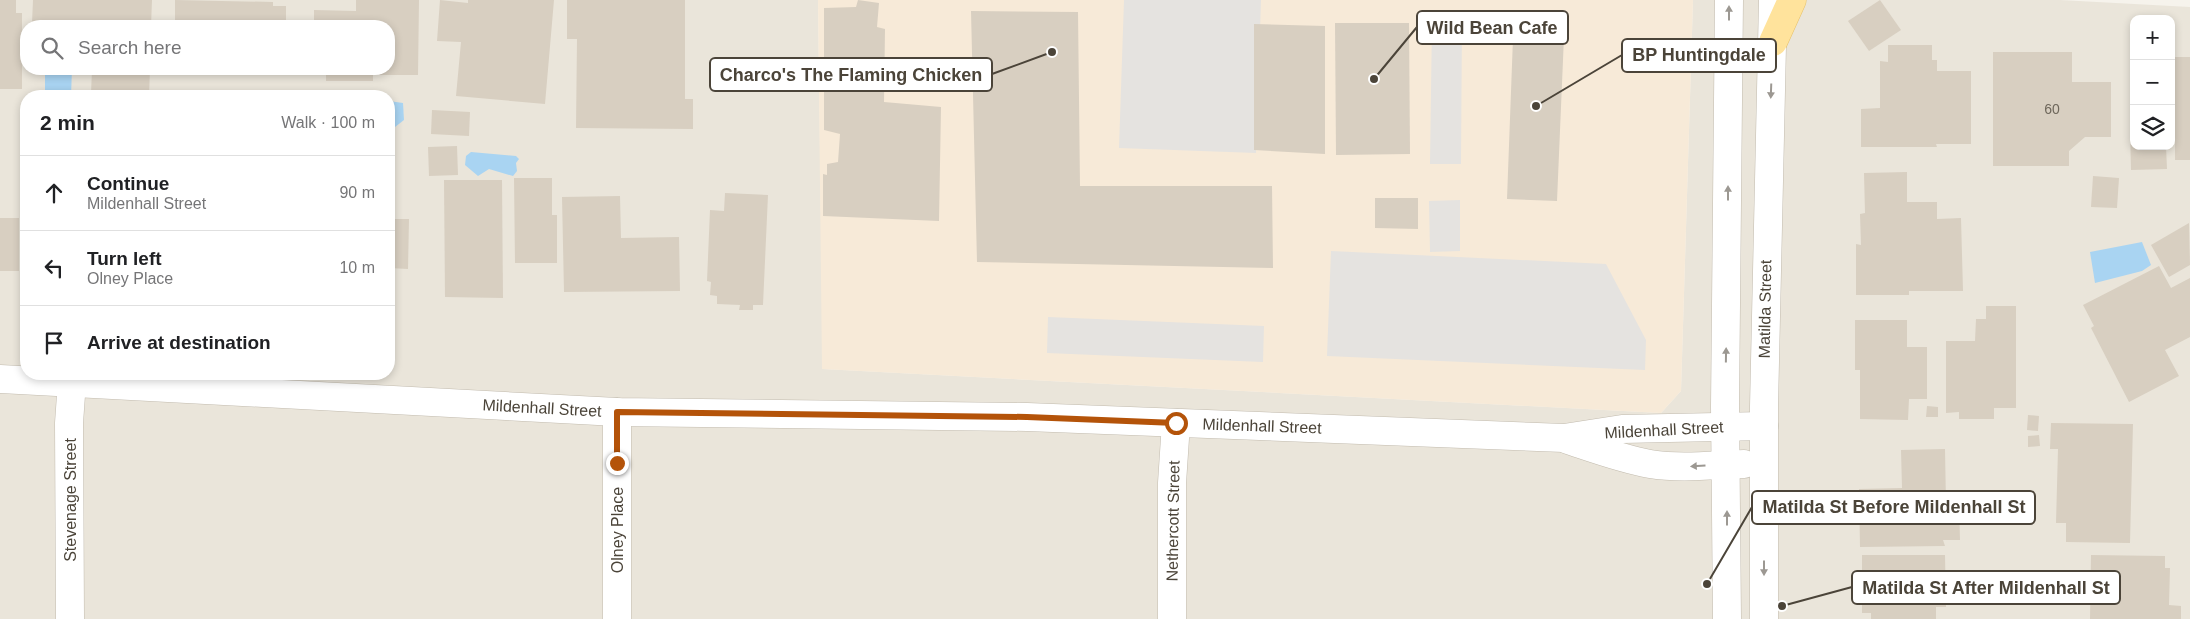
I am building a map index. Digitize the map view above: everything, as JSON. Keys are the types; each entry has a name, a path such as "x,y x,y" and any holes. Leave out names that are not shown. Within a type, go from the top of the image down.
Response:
{"main road":[{"path":"1773,42 1792,0"}],"street":[{"path":"1727,619 1728,0"},
{"name":"Matilda Street","path":"1764,619 1767,194 1773,0"},
{"name":"Mildenhall Street","path":"0,378 20,379"},
{"name":"Mildenhall Street","path":"48,380 617,412 1027,417 1564,438 1622,429 1764,426"},
{"name":"Stevenage Street","path":"70,619 69,423 72,381"},
{"name":"Olney Place","path":"617,412 617,619"},
{"name":"Nethercott Street","path":"1172,619 1172,483 1176,423"},
{"name":"Mildenhall Street","path":"1564,438 1621,458 1651,464 1684,466 1764,464"}],"shaded area":[{"path":"0,0 818,0 823,369 1661,413 1681,391 1693,0 2060,0 2190,7 2190,619 0,619"},
{"path":"818,0 1693,0 1681,391 1661,413 822,369"},
{"path":"1124,0 1261,0 1256,153 1119,148"},
{"path":"1432,20 1462,20 1461,164 1430,164"},
{"path":"1460,200 1460,251 1430,252 1429,201"},
{"path":"1331,251 1606,264 1646,340 1645,370 1327,356"},
{"path":"1048,317 1264,326 1263,362 1047,353"}],"water":[{"path":"45,75 72,75 71,90 45,90"},
{"path":"395,102 403,103 404,120 395,127"},
{"path":"471,152 516,156 519,159 516,163 517,171 513,176 489,169 478,176 465,165 466,156"},
{"path":"2142,242 2151,265 2142,271 2095,283 2090,252"}],"building":[{"path":"0,0 16,0 16,13 22,13 22,20 20,20 20,75 22,75 22,89 0,89"},
{"path":"33,0 152,0 151,20 32,20"},
{"path":"175,0 273,2 273,6 286,6 286,20 175,20"},
{"path":"356,0 419,0 418,75 395,75 395,20 314,20 314,10 356,11"},
{"path":"440,0 468,3 468,0 554,0 545,104 456,96 461,42 437,41"},
{"path":"567,0 685,0 685,99 693,99 693,129 576,128 577,39 567,39"},
{"path":"858,0 879,3 877,27 885,29 884,102 941,107 939,221 823,216 823,174 827,175 827,164 838,162 840,134 824,130 824,8 856,7"},
{"path":"1880,0 1901,30 1869,51 1848,21"},
{"path":"971,11 1078,12 1080,186 1272,186 1273,268 977,262"},
{"path":"1514,11 1565,13 1557,201 1507,199"},
{"path":"1335,23 1409,23 1410,154 1336,155"},
{"path":"1254,24 1325,26 1325,154 1254,150"},
{"path":"1888,45 1932,45 1932,60 1937,60 1937,71 1971,71 1971,144 1936,144 1937,147 1861,147 1861,109 1880,108 1880,61 1888,62"},
{"path":"1993,52 2072,52 2072,82 2111,82 2111,137 2085,137 2069,151 2069,166 1993,166"},
{"path":"2175,57 2190,57 2190,160 2175,160"},
{"path":"92,75 150,75 149,90 91,90"},
{"path":"326,75 373,75 373,81 326,81"},
{"path":"432,110 470,112 469,136 431,134"},
{"path":"457,146 458,175 429,176 428,147"},
{"path":"2130,150 2166,150 2167,169 2131,170"},
{"path":"1907,172 1907,202 1937,202 1937,219 1961,218 1963,291 1909,291 1909,295 1856,295 1856,244 1861,245 1860,214 1865,213 1864,173"},
{"path":"2093,176 2119,178 2117,208 2091,207"},
{"path":"514,178 552,178 552,215 557,215 557,263 515,263"},
{"path":"444,180 502,180 503,298 445,297"},
{"path":"725,193 768,195 763,305 753,305 753,310 739,310 740,305 717,304 717,296 710,295 711,282 707,281 710,210 724,211"},
{"path":"620,196 621,238 679,237 680,291 564,292 562,197"},
{"path":"1375,198 1418,198 1418,229 1375,228"},
{"path":"0,218 19,218 19,271 0,271"},
{"path":"395,219 409,219 408,269 395,268"},
{"path":"2189,223 2190,265 2169,277 2151,245"},
{"path":"2159,266 2171,288 2190,278 2190,337 2165,350 2179,376 2129,402 2091,328 2094,326 2083,305"},
{"path":"1986,306 2016,306 2016,408 1994,408 1994,419 1959,419 1959,412 1946,413 1946,341 1975,341 1976,319 1986,319"},
{"path":"1855,320 1907,320 1907,347 1927,347 1927,399 1909,399 1908,420 1860,419 1860,370 1855,370"},
{"path":"1927,406 1938,407 1938,417 1926,417"},
{"path":"2028,415 2039,416 2038,431 2027,430"},
{"path":"2051,423 2133,424 2130,543 2066,542 2066,523 2056,523 2058,449 2050,449"},
{"path":"2039,435 2040,446 2028,447 2028,436"},
{"path":"1945,449 1946,504 1959,503 1960,540 1943,540 1945,546 1860,547 1859,489 1902,488 1901,450"},
{"path":"1862,555 1945,555 1946,607 1936,607 1936,619 1871,619 1871,613 1862,613"},
{"path":"2091,555 2165,556 2165,568 2170,568 2169,605 2181,606 2181,619 2090,619"}],"place":[{"name":"Charco's The Flaming Chicken","path":"1052,52"},
{"name":"Wild Bean Cafe","path":"1374,79"},
{"name":"BP Huntingdale","path":"1536,106"},
{"name":"Matilda St Before Mildenhall St","path":"1707,584"},
{"name":"Matilda St After Mildenhall St","path":"1782,606"}],"route":[{"path":"617,463 617,412 1027,417 1176,423"}]}
